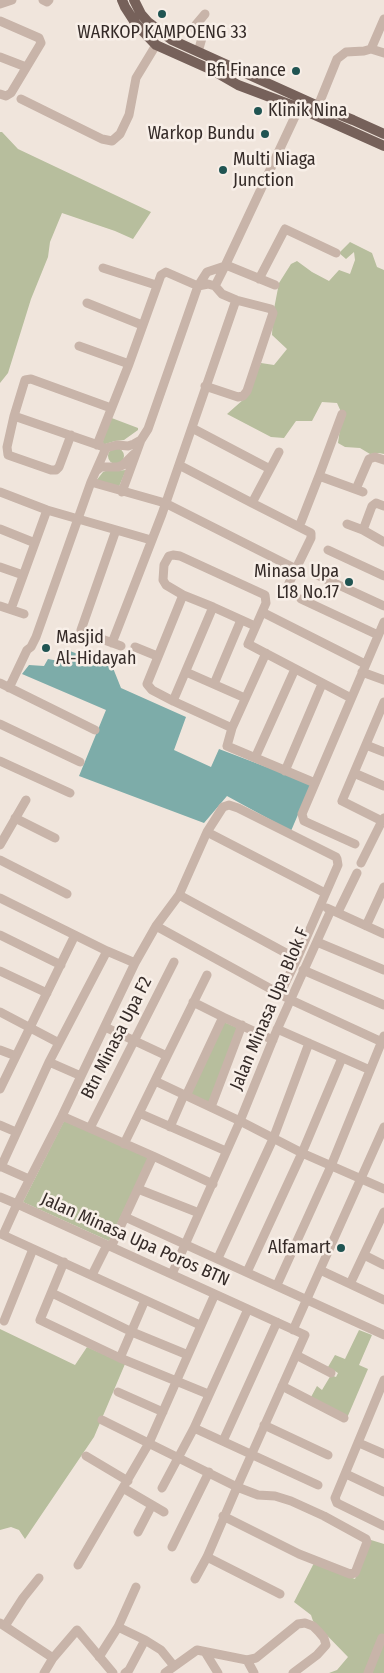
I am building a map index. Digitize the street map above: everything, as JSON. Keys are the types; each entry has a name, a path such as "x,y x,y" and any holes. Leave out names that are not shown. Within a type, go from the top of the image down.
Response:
{"main road":[{"path":"122,0 136,24 156,45 238,84 299,108 384,146"},
{"path":"134,0 141,14 154,28 172,40 384,134"}],"street":[{"path":"0,4 12,0"},
{"path":"43,0 47,2 49,0"},
{"path":"198,52 202,38 194,27 206,14"},
{"path":"371,49 384,19"},
{"path":"0,21 40,39 40,45 11,93 6,96 0,94"},
{"path":"21,99 102,139 112,142 120,134 128,115 136,78 156,45"},
{"path":"318,106 337,59 341,54 371,49 384,53"},
{"path":"0,56 26,68"},
{"path":"215,286 299,108"},
{"path":"259,279 285,229 336,253"},
{"path":"122,492 140,440 148,430 198,286 207,272 226,266 275,285"},
{"path":"104,268 156,285"},
{"path":"97,445 129,364 160,274 166,272 198,286 208,284 215,286 222,294 236,300 271,309 273,313 247,391 240,397 206,386"},
{"path":"116,530 81,629 82,632 117,644 151,540 236,300"},
{"path":"87,303 142,325"},
{"path":"78,346 129,364"},
{"path":"71,435 59,467 56,470 8,455 7,447 14,416 25,380 28,378 111,408"},
{"path":"301,522 342,414"},
{"path":"14,416 106,448 117,445 128,446 140,440"},
{"path":"192,428 270,469"},
{"path":"9,688 27,650 36,637 91,482 106,448"},
{"path":"96,471 101,467 118,467 123,465 136,452"},
{"path":"252,503 280,452"},
{"path":"319,476 360,490 369,459 375,457 384,460"},
{"path":"179,465 311,533 311,538 289,582"},
{"path":"91,482 165,503 296,569"},
{"path":"0,492 47,510 151,540"},
{"path":"363,530 372,506 376,503 384,506"},
{"path":"11,609 47,510"},
{"path":"347,524 363,530 384,542"},
{"path":"0,530 35,543"},
{"path":"328,550 384,576"},
{"path":"248,644 266,602 265,595 180,556 169,556 164,565 162,576 164,584 183,595 255,626"},
{"path":"0,567 23,575"},
{"path":"317,575 384,606"},
{"path":"183,595 147,684 152,690 232,728"},
{"path":"301,599 378,635"},
{"path":"0,606 24,614"},
{"path":"174,701 213,607"},
{"path":"262,612 384,680"},
{"path":"214,684 241,620"},
{"path":"355,844 302,820 302,814 384,622"},
{"path":"235,638 350,698"},
{"path":"135,648 157,656"},
{"path":"266,653 232,728 227,746 315,783"},
{"path":"255,758 295,668"},
{"path":"186,672 245,698"},
{"path":"0,683 95,730"},
{"path":"285,771 322,684"},
{"path":"362,863 383,819 342,801 366,745 381,717 384,702"},
{"path":"0,724 80,762"},
{"path":"366,745 384,752"},
{"path":"0,761 70,793"},
{"path":"354,773 384,786"},
{"path":"0,845 26,800"},
{"path":"29,1179 62,1116 135,963 156,926 179,895 207,832 226,806 233,806 336,857 338,865 280,994"},
{"path":"15,818 55,838"},
{"path":"207,832 325,893"},
{"path":"0,860 67,894"},
{"name":"Jalan Minasa Upa Blok F","path":"172,1274 213,1184 303,970 334,911 357,873"},
{"path":"366,926 384,888"},
{"path":"179,895 296,959"},
{"path":"0,898 135,963"},
{"path":"320,904 384,934"},
{"path":"156,926 290,1000 383,1040 331,1166 277,1285"},
{"path":"0,935 61,965"},
{"path":"0,1089 75,935"},
{"path":"317,942 384,970"},
{"path":"0,1167 49,1062 107,951"},
{"name":"Btn Minasa Upa F2","path":"90,1128 174,962"},
{"path":"303,970 384,1005"},
{"path":"0,971 48,993"},
{"path":"124,1144 207,975"},
{"path":"193,1002 273,1040"},
{"path":"0,1012 59,1042"},
{"path":"170,1126 223,1017"},
{"path":"211,1107 242,1025"},
{"path":"105,1027 167,1056"},
{"path":"277,1029 370,1070"},
{"path":"218,1258 273,1138 309,1043"},
{"path":"0,1050 16,1056"},
{"path":"247,1272 302,1153 342,1058"},
{"path":"49,1062 81,1076"},
{"name":"Jalan Minasa Upa Blok F","path":"155,1082 240,1121 302,1153 384,1190"},
{"path":"139,1113 226,1151"},
{"path":"62,1116 213,1184"},
{"path":"0,1125 16,1132"},
{"path":"293,1330 362,1180 380,1147 384,1127"},
{"path":"92,1275 124,1217 153,1156"},
{"name":"Jalan Minasa Upa Poros BTN","path":"0,1167 29,1179 17,1204 305,1335 296,1355"},
{"path":"138,1189 200,1213"},
{"path":"0,1197 17,1204 1,1237 64,1262 200,1326"},
{"path":"350,1284 381,1226 384,1212"},
{"path":"124,1217 218,1258 384,1335"},
{"path":"4,1321 33,1249"},
{"path":"364,1255 384,1265"},
{"path":"64,1262 40,1320 120,1358 208,1394"},
{"path":"320,1270 384,1300"},
{"path":"52,1293 132,1332 188,1355"},
{"path":"78,1565 149,1443 215,1294"},
{"path":"120,1358 146,1300"},
{"path":"162,1488 194,1428 248,1309"},
{"path":"223,1441 276,1322"},
{"path":"194,1579 207,1557 296,1355 331,1373"},
{"path":"384,1380 336,1494 337,1504 384,1526"},
{"path":"282,1386 344,1418"},
{"path":"118,1392 163,1412"},
{"path":"102,1420 178,1456 237,1487 258,1495 275,1496 291,1501 324,1516 366,1539 367,1542 355,1573 350,1574 299,1554 224,1516"},
{"path":"264,1425 328,1455"},
{"path":"194,1428 318,1485"},
{"path":"359,1443 384,1454"},
{"path":"86,1456 164,1512"},
{"path":"172,1547 209,1472"},
{"path":"346,1474 384,1492"},
{"path":"138,1532 152,1505"},
{"path":"207,1557 280,1594"},
{"path":"39,1578 2,1625 53,1658"},
{"path":"99,1657 118,1627 136,1587"},
{"path":"165,1673 196,1650 247,1660 256,1658 298,1624 305,1623 313,1626 319,1632 324,1638 326,1645 317,1655 293,1673"},
{"path":"118,1627 161,1650 174,1666"},
{"path":"44,1673 53,1658 77,1630 113,1673"},
{"path":"368,1673 381,1650 382,1638"},
{"path":"125,1673 129,1670 145,1640"},
{"path":"205,1652 218,1673"},
{"path":"247,1660 254,1673"}],"green space":[{"path":"0,132 18,149 151,212 133,239 62,213 50,242 48,257 31,299 8,373 0,383"},
{"path":"350,242 372,253 377,267 384,270 384,454 370,454 360,448 345,447 338,443 342,414 337,403 322,402 312,421 296,421 284,438 271,437 227,414 244,399 261,363 274,365 287,349 272,335 273,314 279,283 291,264 297,261 329,281 339,270 350,274 355,260 354,252 346,259 339,253"},
{"path":"109,417 138,428 138,430 124,440 102,445"},
{"path":"116,448 124,456 116,464 108,456"},
{"path":"111,469 115,471 126,470 118,489 96,481 103,472"},
{"path":"219,1020 238,1028 210,1104 184,1093"},
{"path":"64,1121 149,1157 109,1241 23,1202"},
{"path":"0,1329 75,1365 87,1347 125,1364 94,1437 25,1539 19,1530 11,1527 0,1530"},
{"path":"359,1330 372,1335 359,1365 368,1369 347,1418 311,1397 317,1386 322,1390 331,1375 336,1377 338,1373 328,1367 335,1355 345,1359"},
{"path":"371,1540 384,1544 384,1673 329,1673 337,1670 348,1657 313,1621 311,1615 294,1602 314,1563 355,1579"}],"water":[{"path":"65,649 113,668 121,688 186,717 174,750 211,767 219,749 311,784 291,831 227,796 204,823 79,776 106,710 22,674 29,665 44,666 48,659 59,661"}],"place":[{"name":"WARKOP KAMPOENG 33","path":"162,14"},
{"name":"Bfi Finance","path":"296,71"},
{"name":"Klinik Nina","path":"258,111"},
{"name":"Warkop Bundu","path":"265,134"},
{"name":"Multi Niaga Junction","path":"223,170"},
{"name":"Minasa Upa L18 No.17","path":"349,582"},
{"name":"Masjid Al-Hidayah","path":"46,648"},
{"name":"Alfamart","path":"341,1248"}]}
